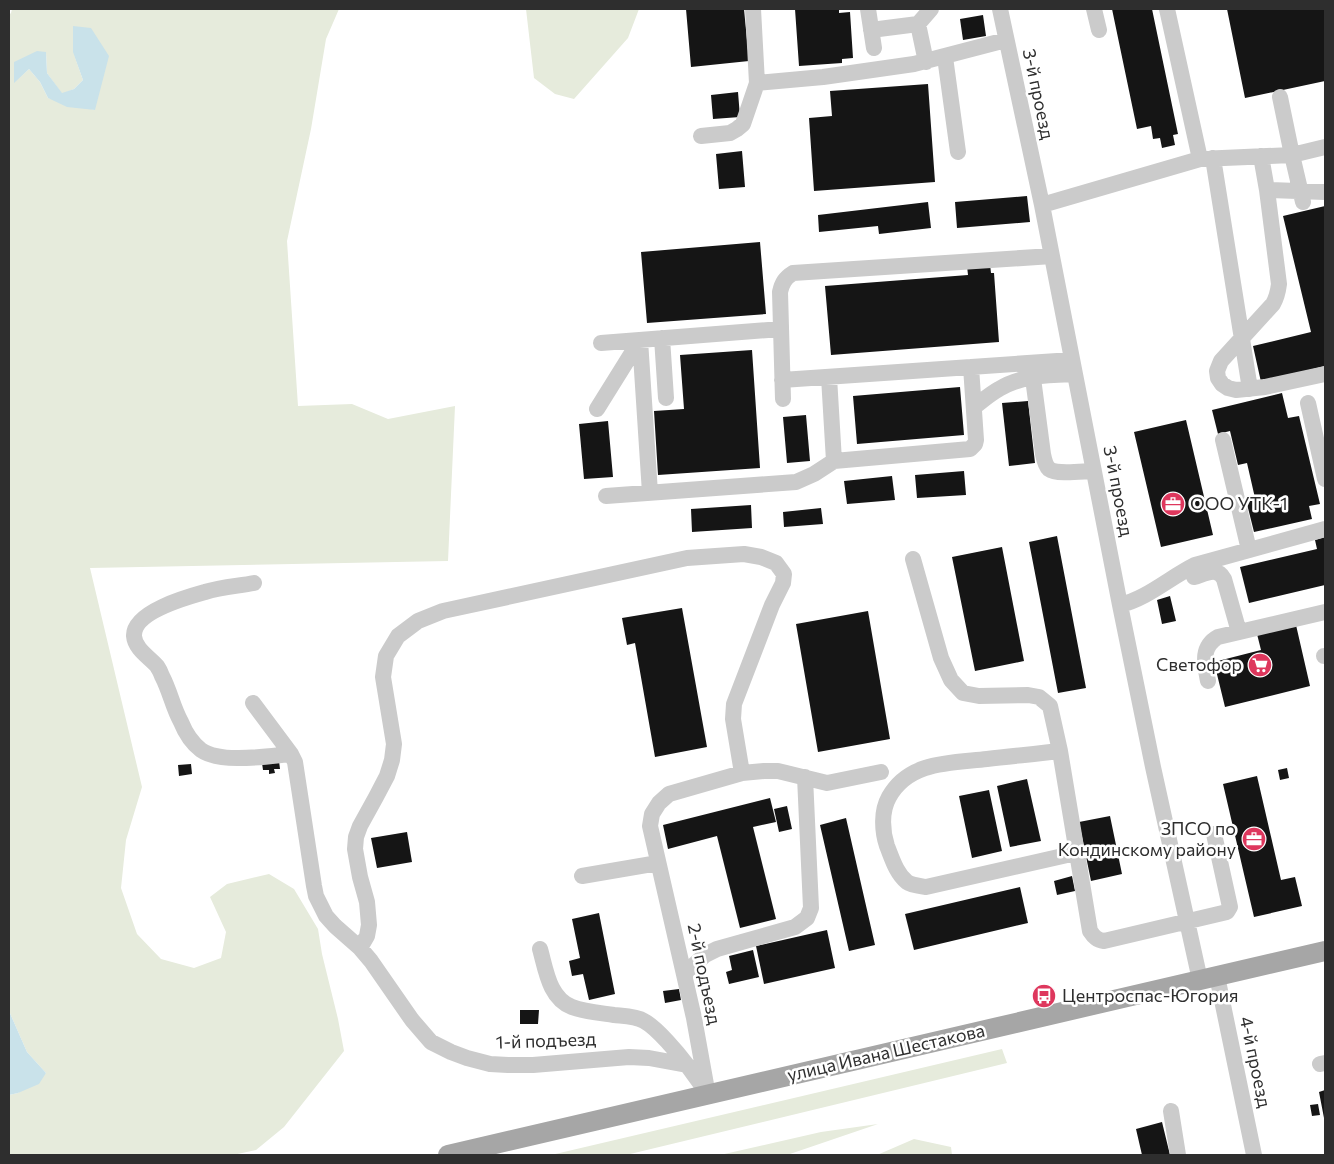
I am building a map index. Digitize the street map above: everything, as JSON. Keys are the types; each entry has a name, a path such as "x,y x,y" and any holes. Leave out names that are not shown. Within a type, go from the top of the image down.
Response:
{"main road":[{"name":"улица Ивана Шестакова","path":"448,1155 1325,951"}],"street":[{"path":"701,136 730,133 737,130 743,124 758,83 753,9"},
{"path":"868,9 874,48"},
{"path":"871,30 918,24 931,9"},
{"name":"3-й проезд","path":"1000,9 1042,205 1153,767 1187,921 1209,978"},
{"path":"1094,9 1099,30"},
{"path":"1167,9 1206,159 1218,185 1250,389"},
{"path":"918,24 926,62"},
{"path":"758,83 823,77 926,62 1006,40"},
{"path":"945,57 958,152"},
{"path":"1280,97 1302,196"},
{"path":"1042,205 1206,159 1292,155 1325,148"},
{"path":"1261,156 1279,284 1277,298 1221,361 1217,371 1218,378 1222,384 1236,390 1265,387 1325,374"},
{"path":"1267,190 1302,196 1325,192"},
{"path":"783,399 780,292 782,284 793,273 1052,256"},
{"path":"601,343 781,328"},
{"path":"662,338 666,398"},
{"path":"597,409 640,340"},
{"path":"640,340 650,492"},
{"path":"782,380 971,367 1032,370 1074,367"},
{"path":"606,496 796,482 814,474 834,461 970,449 976,440 971,367"},
{"path":"974,407 1001,387 1015,382 1032,370"},
{"path":"1032,370 1045,462 1049,468 1056,472 1094,471"},
{"path":"829,377 834,461"},
{"path":"1308,403 1325,478"},
{"path":"1223,440 1248,550"},
{"path":"1120,605 1139,599 1195,565 1325,529"},
{"path":"360,948 367,936 369,925 367,902 355,849 356,837 387,776 394,744 383,677 386,656 398,636 418,621 443,611 686,558 744,554 761,557 776,564 784,574 783,583 772,604 734,704 733,720 742,773"},
{"path":"914,559 941,658 951,680 963,693 979,696 1028,695 1039,697 1050,706 1060,751 1090,931 1094,937 1104,941 1227,912 1230,907 1214,834"},
{"path":"1153,591 1217,572 1224,579 1239,632"},
{"path":"254,583 207,591 168,605 148,615 140,622 134,636 137,645 157,666 180,721 190,739 201,750 214,756 230,758 292,754"},
{"path":"1208,682 1205,662 1208,645 1218,637 1325,612"},
{"path":"253,703 292,754"},
{"path":"1060,751 938,764 918,770 906,777 894,788 885,805 883,820 886,841 896,868 908,883 926,887 1076,853"},
{"name":"1-й подъезд","path":"292,754 296,762 316,896 326,916 371,961 412,1020 431,1042 450,1052 490,1064 533,1065 629,1057 649,1058 687,1065"},
{"name":"2-й подъезд","path":"708,1094 694,1018 650,826 652,814 659,803 669,794 742,773 778,771 827,783 881,772"},
{"path":"684,974 705,955 717,949 795,927 807,918 811,908 805,777"},
{"path":"582,876 658,863"},
{"path":"540,949 551,986 555,994 566,1004 573,1008 642,1019 677,1052 708,1094"},
{"name":"4-й проезд","path":"1209,978 1254,1155"},
{"path":"1171,1111 1178,1155"}],"shaded area":[{"path":"12,9 339,9 326,39 311,129 287,241 298,406 352,404 388,419 455,406 448,561 90,568 142,787 126,840 121,888 137,934 161,959 194,968 221,958 226,932 210,897 227,884 269,874 294,889 318,929 344,1051 284,1127 256,1150 233,1155 9,1155 9,1095 18,1093 46,1073 27,1052 9,1011 9,15","holes":["46,52 47,73 62,94 74,89 83,80 73,52 95,110 48,98 40,82 29,69 14,83"]},
{"path":"526,9 639,9 628,38 574,99 555,94 534,78"},
{"path":"1002,1049 1007,1063 626,1155 551,1155"},
{"path":"878,1124 787,1155 720,1155 821,1132"},
{"path":"914,1139 951,1147 952,1155 877,1155"}],"water":[{"path":"73,26 91,28 109,56 95,110 67,107 48,98 40,82 29,69 14,83 14,62 37,51 46,52 47,73 62,93 74,89 83,80 73,52"},
{"path":"9,1011 27,1052 46,1073 39,1084 9,1095"}],"building":[{"path":"686,9 744,9 749,61 691,67"},
{"path":"795,9 839,9 839,13 850,12 853,58 842,59 842,63 799,66"},
{"path":"1112,9 1152,9 1178,134 1173,135 1175,145 1162,148 1160,138 1153,139 1151,126 1137,129"},
{"path":"1227,9 1325,9 1325,81 1245,98"},
{"path":"983,15 986,36 963,40 960,19"},
{"path":"928,84 935,182 814,191 809,118 832,116 830,91"},
{"path":"738,92 740,117 713,119 711,95"},
{"path":"742,151 745,187 719,189 716,154"},
{"path":"1027,196 1030,222 957,228 955,202"},
{"path":"928,202 931,228 879,234 878,226 819,232 818,215"},
{"path":"1325,206 1325,366 1261,382 1253,346 1311,332 1283,216"},
{"path":"760,242 766,314 647,323 641,252"},
{"path":"989,255 991,273 994,273 999,342 831,355 825,286 968,275 966,257"},
{"path":"752,350 760,468 658,475 654,411 684,409 680,355"},
{"path":"960,387 964,435 857,444 853,396"},
{"path":"1282,393 1288,418 1299,416 1320,504 1309,506 1312,519 1254,532 1246,500 1255,498 1247,463 1238,465 1230,431 1218,434 1212,410"},
{"path":"1028,401 1035,463 1009,466 1002,403"},
{"path":"806,415 810,461 787,463 783,417"},
{"path":"1186,420 1213,535 1161,547 1134,432"},
{"path":"608,421 613,477 584,479 579,424"},
{"path":"964,471 966,495 917,498 915,475"},
{"path":"892,476 895,500 847,504 844,481"},
{"path":"751,505 752,528 692,532 691,509"},
{"path":"821,508 823,524 784,527 783,512"},
{"path":"1057,536 1086,688 1058,693 1029,542"},
{"path":"1325,537 1325,585 1249,603 1240,567 1317,549 1315,540"},
{"path":"1002,547 1024,661 975,671 952,557"},
{"path":"1170,596 1176,621 1162,624 1157,600"},
{"path":"682,608 707,747 655,757 635,643 627,645 622,618"},
{"path":"868,611 890,739 818,752 796,624"},
{"path":"1296,625 1310,686 1225,707 1214,662 1261,650 1257,634"},
{"path":"279,761 280,769 274,769 275,773 269,774 269,770 263,770 262,763"},
{"path":"191,764 192,774 179,776 178,765"},
{"path":"1287,768 1289,778 1280,780 1278,770"},
{"name":"ЗПСО по Кондинскому району","path":"1257,776 1281,880 1295,877 1302,906 1254,917 1223,784"},
{"path":"1027,779 1041,841 1010,847 997,786"},
{"path":"989,790 1002,851 972,858 959,796"},
{"path":"770,798 776,822 753,827 776,919 740,928 717,836 668,849 663,825"},
{"path":"787,806 792,829 779,832 774,809"},
{"path":"1110,816 1122,874 1091,881 1079,822"},
{"path":"846,818 875,945 849,951 820,825"},
{"path":"407,832 412,862 377,868 371,838"},
{"path":"1072,876 1075,891 1057,895 1054,881"},
{"path":"1020,887 1028,923 914,950 905,914"},
{"path":"599,913 615,994 589,1000 583,974 572,976 569,961 580,958 572,919"},
{"path":"827,930 835,968 764,984 756,946"},
{"path":"753,950 759,977 729,984 726,972 732,970 729,956"},
{"path":"679,989 681,1000 665,1003 663,991"},
{"path":"520,1010 539,1010 538,1024 520,1024"},
{"path":"1325,1090 1325,1118 1324,1118 1319,1092"},
{"path":"1318,1104 1320,1115 1312,1116 1310,1105"},
{"path":"1162,1122 1170,1155 1142,1155 1136,1129"}],"place":[{"name":"ООО УТК-1","path":"1173,504"},
{"name":"Светофор","path":"1260,665"},
{"name":"ЗПСО по Кондинскому району","path":"1254,839"},
{"name":"Центроспас-Югория","path":"1044,996"}]}
